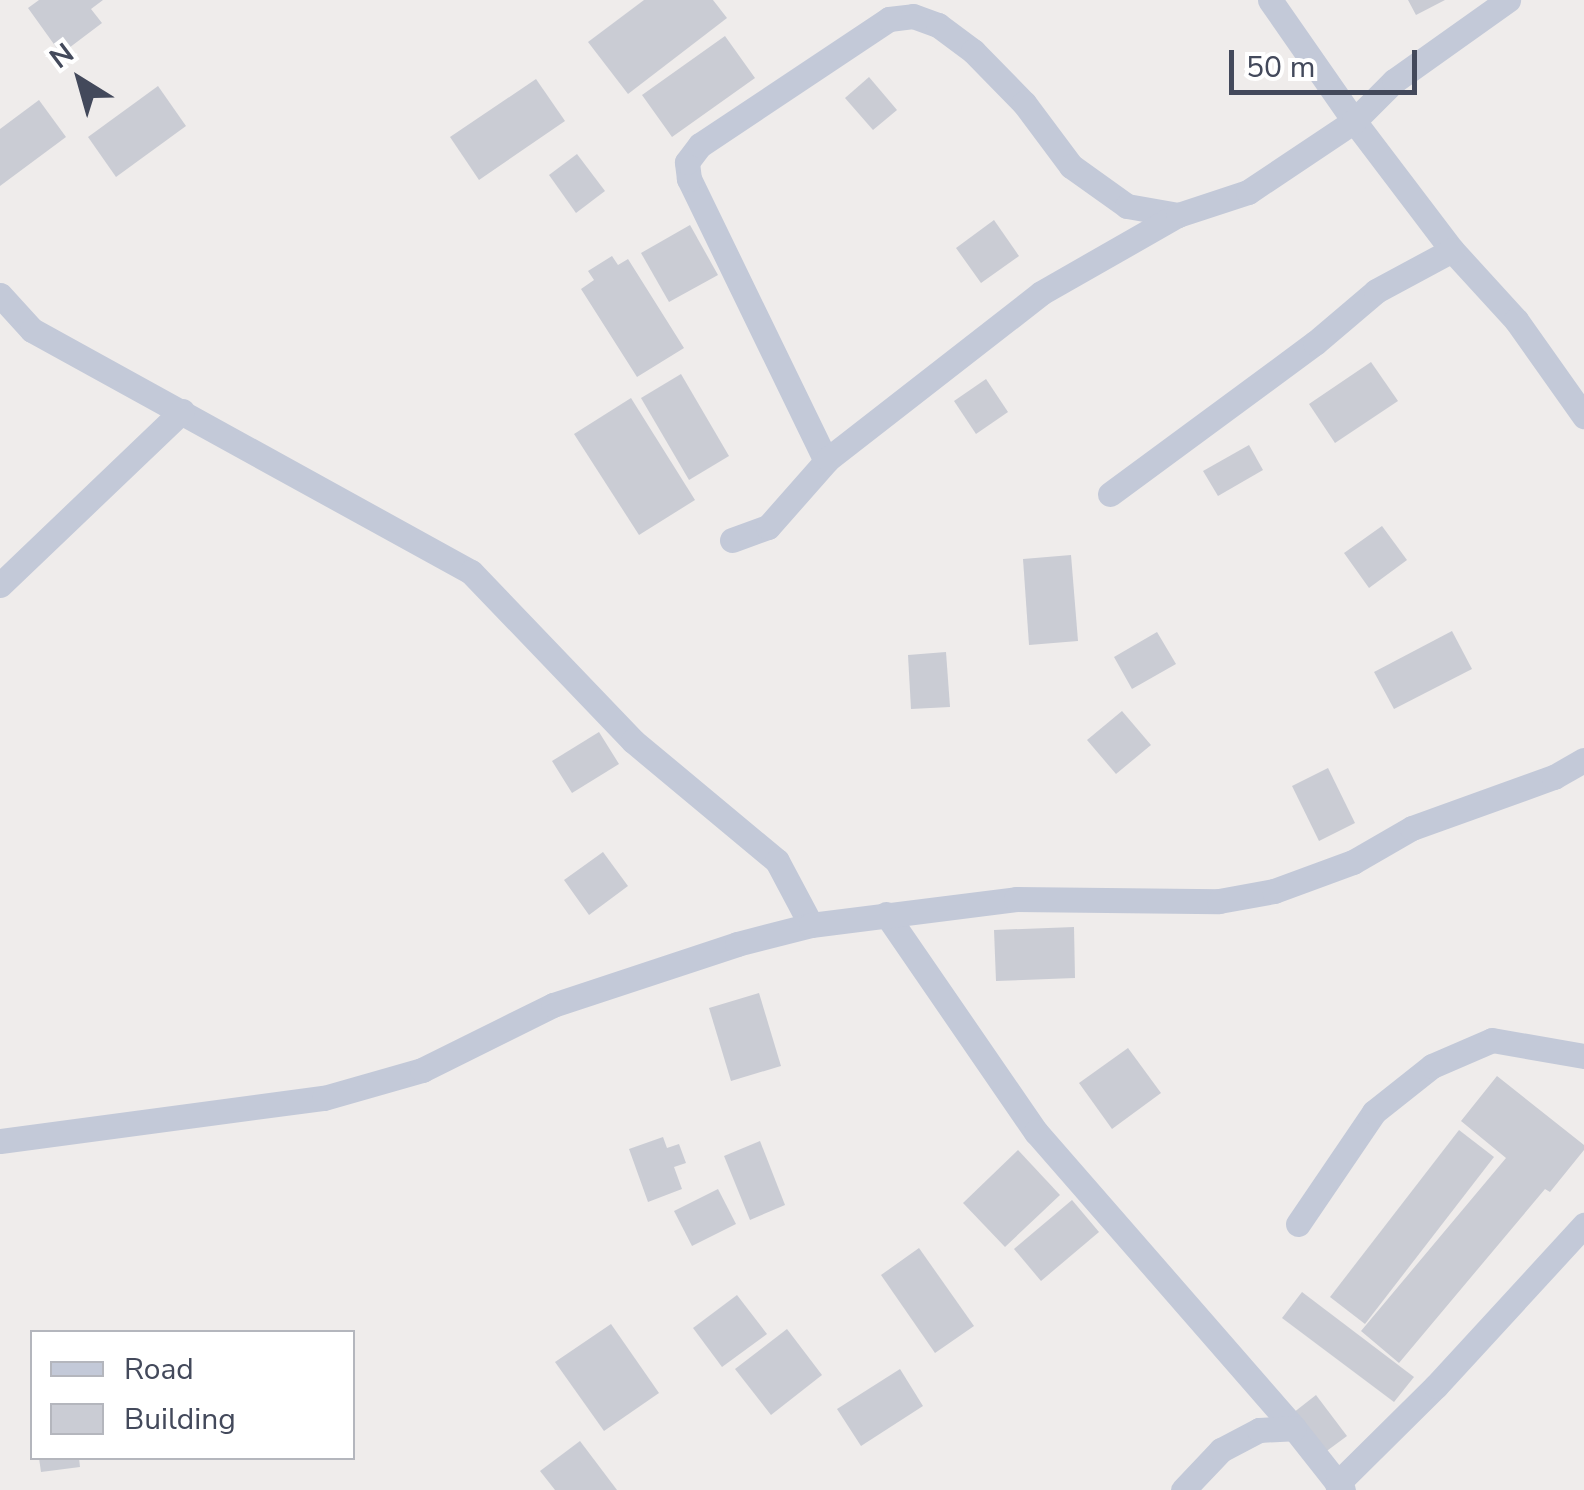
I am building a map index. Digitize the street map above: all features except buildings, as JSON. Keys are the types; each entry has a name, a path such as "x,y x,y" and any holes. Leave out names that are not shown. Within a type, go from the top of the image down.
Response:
{"street":[{"path":"1270,0 1354,121 1452,250 1516,320 1584,416"},
{"path":"732,540 768,527 826,462 1041,294 1178,215 1248,192 1354,121 1394,82 1508,0"},
{"path":"826,462 689,180 687,162 700,145 889,19 913,16 938,25 974,50 1024,104 1071,166 1128,206 1178,215"},
{"path":"1110,494 1316,343 1376,291 1452,250"},
{"path":"0,296 32,330 471,572 633,741 777,860 811,925"},
{"path":"0,585 182,411"},
{"path":"0,1141 324,1098 422,1070 553,1005 737,944 811,925 1016,899 1219,901 1274,890 1354,862 1412,828 1554,776 1584,760"},
{"path":"886,914 1036,1132 1294,1428 1340,1487 1584,1226"},
{"path":"1298,1224 1374,1112 1432,1066 1492,1040 1584,1056"},
{"path":"1183,1490 1221,1450 1259,1430 1294,1428"}]}
